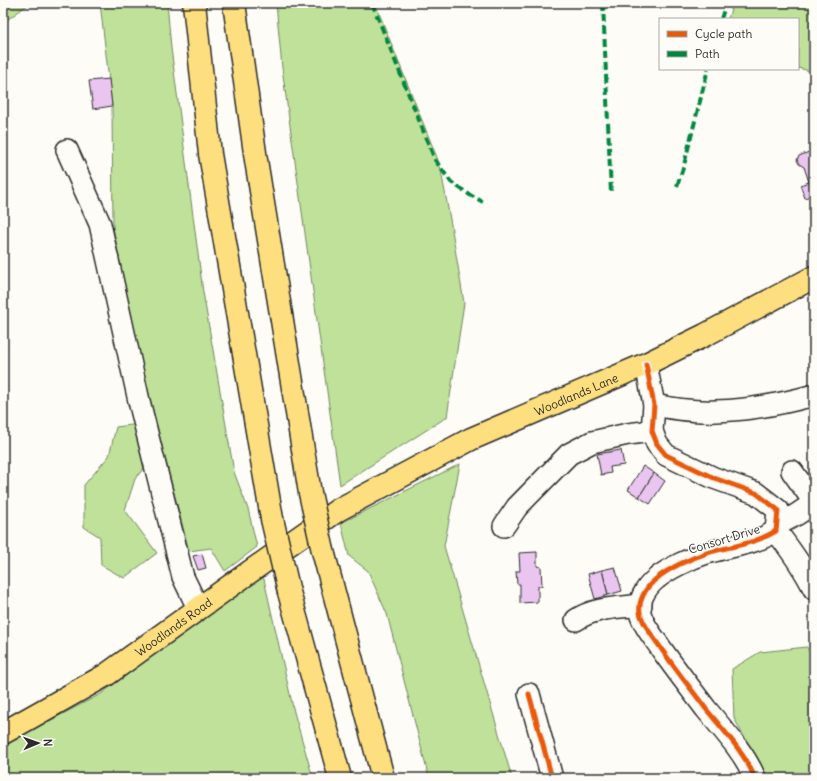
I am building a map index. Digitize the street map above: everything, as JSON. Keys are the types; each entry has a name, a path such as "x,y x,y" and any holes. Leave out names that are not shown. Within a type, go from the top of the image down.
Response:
{"main road":[{"path":"194,3 210,154 272,519 289,592 340,778"},
{"path":"234,3 256,160 310,493 323,551 383,778"},
{"name":"Woodlands Lane","path":"338,510 471,439 646,364 705,335 814,277"},
{"name":"Woodlands Road","path":"3,733 106,675 198,608 338,510"}],"street":[{"path":"67,150 100,224 139,401 179,562 183,577 198,608"},
{"path":"504,526 517,508 569,454 592,442 628,434 652,431 654,405 646,364"},
{"path":"654,405 687,410 715,412 763,406 814,395"},
{"name":"Consort Drive","path":"641,605 644,592 656,579 676,566 707,553 764,538 777,528 778,510 756,493 714,478 666,455 658,444 652,431"},
{"path":"792,471 814,502 777,528 814,589"},
{"path":"576,620 583,615 598,611 641,605 640,616 705,708 737,747 755,778"},
{"path":"529,694 552,778"}],"green space":[{"path":"3,3 30,3 3,23"},
{"path":"100,3 167,3 171,48 203,292 234,472 248,509 257,547 225,571 211,548 189,551 138,352 113,227 112,106"},
{"path":"276,3 375,3 440,165 464,303 447,417 340,485 282,68"},
{"path":"733,3 814,3 814,72 799,68 799,18 728,18"},
{"path":"139,424 148,463 135,479 125,510 157,553 124,578 101,565 100,537 84,527 84,485 109,456 116,427"},
{"path":"460,464 444,546 512,778 429,778 387,614 368,571 349,556 341,523"},
{"path":"263,575 294,712 313,778 3,778 3,745 101,694 203,617"},
{"path":"807,647 814,664 814,778 766,778 734,718 732,669 760,652"}],"building":[{"path":"109,79 112,106 93,109 89,81"},
{"path":"814,150 814,194 805,198 800,185 809,182 804,167 799,164 797,160 799,156"},
{"path":"621,450 624,465 610,467 611,473 601,475 597,454"},
{"path":"643,466 654,473 639,497 628,490"},
{"path":"654,473 665,481 650,504 639,497"},
{"path":"537,552 537,566 541,567 542,586 538,586 538,602 520,603 520,584 517,584 516,571 520,571 519,553"},
{"path":"202,554 206,568 198,570 193,556"},
{"path":"615,567 622,591 608,595 602,570"},
{"path":"602,570 608,595 595,599 588,574"}],"marked path":[{"path":"372,3 435,160 451,182 483,202"},
{"path":"603,3 611,194"},
{"path":"721,18 726,3"},
{"path":"677,186 684,165 708,70"}],"cycle path":[{"path":"646,364 654,405 652,431 657,444 666,455 714,478 756,493 778,510 776,531 751,542 701,555 674,567 652,582 643,596 640,606 641,616 650,633 706,709 727,734 745,759 755,778"},
{"path":"529,694 552,778"}]}
